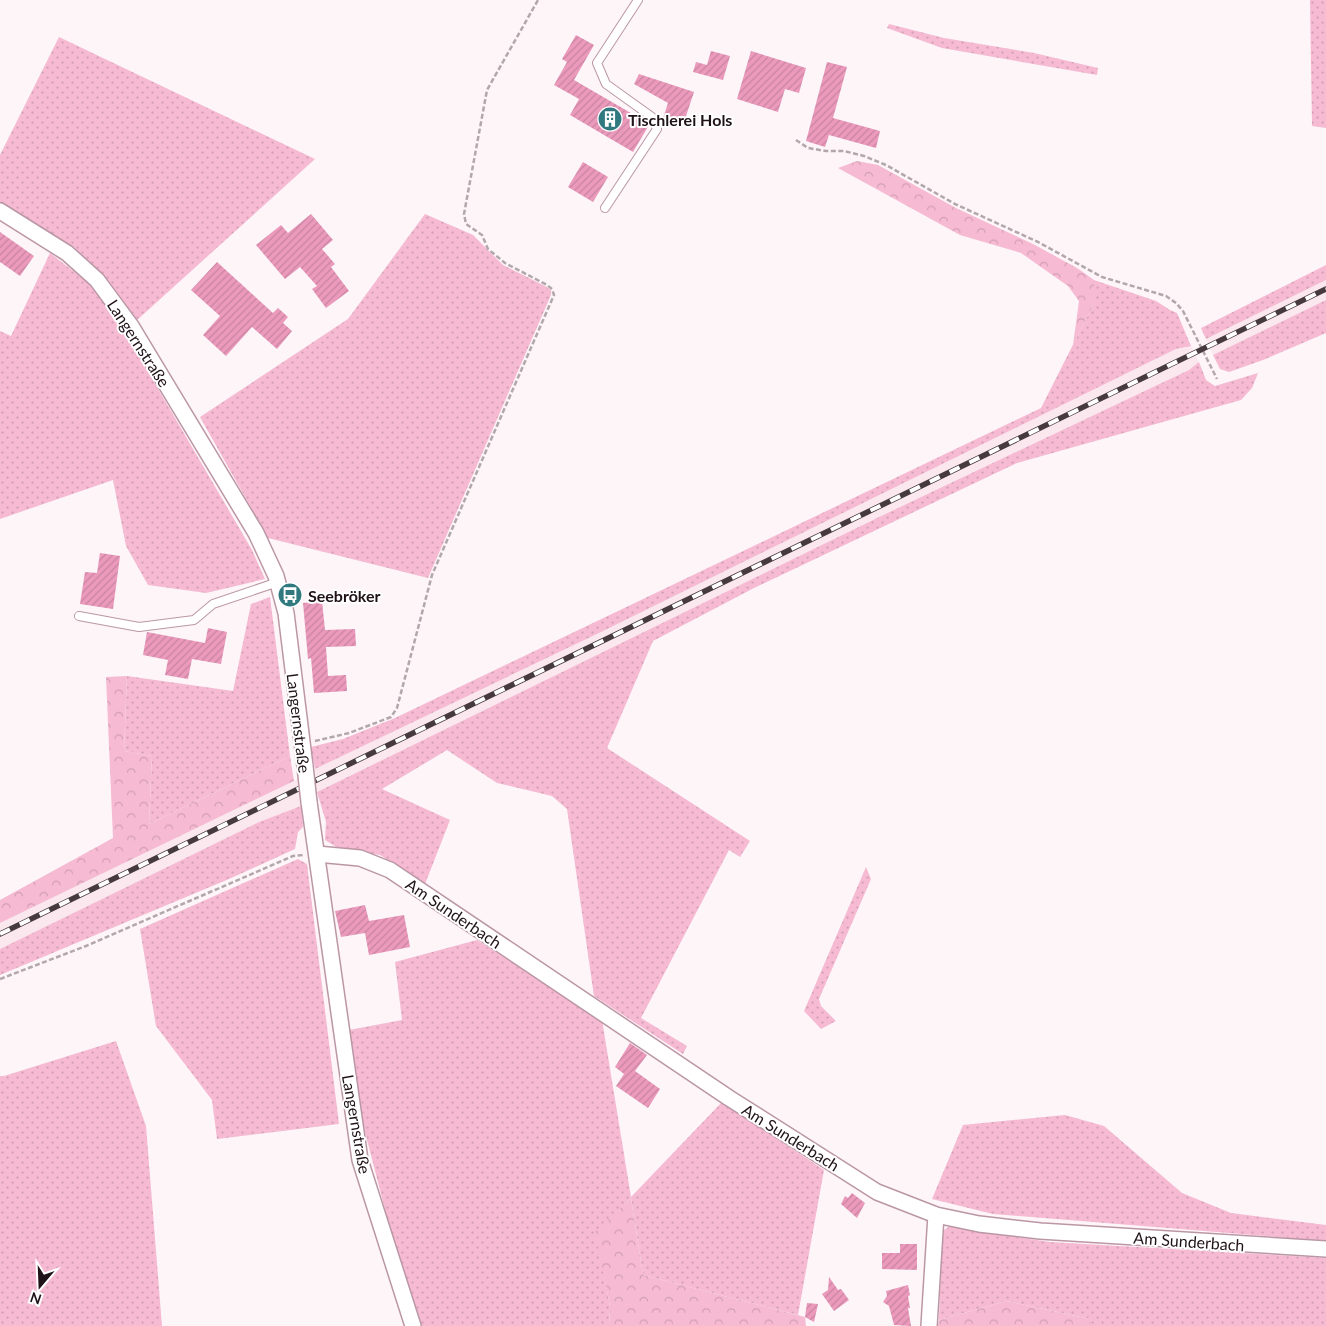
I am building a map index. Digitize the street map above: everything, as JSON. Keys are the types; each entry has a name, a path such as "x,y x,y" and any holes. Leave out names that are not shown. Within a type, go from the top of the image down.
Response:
{"street":[{"name":"Langernstraße","path":"0,211 67,253 97,280 131,326 189,421 256,533 278,582 286,613 301,744 360,1160 413,1326"},
{"name":"Am Sunderbach","path":"317,854 360,858 390,870 730,1098 877,1192 936,1215 979,1224 1040,1232 1326,1249"},
{"path":"929,1326 936,1215"}],"lane":[{"path":"605,208 657,129 652,117 606,84 597,63 638,0"},
{"path":"79,616 139,627 194,620 213,604 278,582"}],"path":[{"path":"301,744 349,733 391,717 397,708 432,574 554,295 552,289 547,285 505,264 488,248 482,235 466,224 464,214 487,90 538,0"},
{"path":"796,140 808,148 844,151 864,156 955,204 1038,242 1102,277 1166,296 1183,311 1217,379"},
{"path":"0,979 86,946 294,856 317,854"}],"shaded area":[{"path":"1326,280 1326,300 1213,355 1206,339"},
{"path":"1191,346 1199,362 1189,370 877,518 317,792 315,769 597,634 1176,349"},
{"path":"298,779 301,806 259,822 0,949 0,923"}],"green space":[{"path":"1310,0 1326,0 1326,128 1312,126"},
{"path":"889,24 944,38 1034,53 1098,68 1097,75 942,48 887,28"},
{"path":"59,37 315,159 136,321 108,280 74,247 0,202 0,155"},
{"path":"857,161 878,165 956,208 1035,245 1077,268 1094,280 1094,303 1073,345 1079,301 1068,286 1021,253 960,235 838,168"},
{"path":"425,214 473,235 503,265 551,290 551,295 428,578 268,538 200,417 348,319"},
{"path":"50,253 90,284 122,327 252,550 265,579 206,593 148,585 126,546 113,480 0,519 0,331 11,336"},
{"path":"1326,265 1326,280 1206,339 1201,328"},
{"path":"1094,280 1156,301 1177,313 1191,346 1176,349 597,634 315,769 311,747 343,739 395,718 1041,408 1094,303"},
{"path":"1326,300 1326,333 1263,360 1229,372 1220,369 1213,355"},
{"path":"1199,362 1206,380 1215,386 1258,373 1252,388 1241,400 1017,463 754,588 653,641 607,748 750,841 740,857 729,850 641,1018 687,1046 683,1054 594,996 567,809 552,796 497,783 447,750 382,789 450,820 425,884 380,855 338,848 325,840 326,822 317,792 877,518 1189,370"},
{"path":"270,597 290,756 149,824 152,756 124,751 127,676 233,691 251,604"},
{"path":"127,676 124,751 152,756 149,824 290,756 294,781 0,923 0,900 113,838 106,677"},
{"path":"301,806 303,827 298,832 295,849 229,879 0,975 0,949 259,822"},
{"path":"298,859 307,864 339,1124 217,1139 212,1100 156,1026 140,929"},
{"path":"866,867 871,879 819,999 821,1006 836,1021 821,1029 804,1011"},
{"path":"477,940 602,1020 631,1197 722,1102 824,1170 798,1315 643,1275 631,1198 596,1232 610,1306 609,1326 422,1326 389,1225 357,1101 344,1031 402,1020 395,962"},
{"path":"116,1041 146,1126 162,1326 0,1326 0,1076"},
{"path":"1065,1115 1104,1126 1182,1193 1231,1213 1326,1225 1326,1241 993,1214 932,1199 963,1125"},
{"path":"631,1198 643,1275 805,1317 806,1326 609,1326 610,1306 595,1232"},
{"path":"950,1226 1050,1242 1326,1258 1326,1326 1090,1326 1090,1319 1007,1301 939,1320 942,1237 944,1230"},
{"path":"1007,1301 1090,1319 1090,1326 938,1326 939,1320"}],"building":[{"name":"Tischlerei Hols","path":"576,35 594,45 574,80 649,125 633,152 570,115 579,99 554,85 567,62 562,59"},
{"path":"711,51 730,56 723,80 693,72 696,62 707,65"},
{"path":"751,51 806,68 799,93 785,89 778,112 737,99"},
{"path":"827,62 847,67 833,118 880,131 876,148 829,135 825,147 806,141"},
{"path":"639,74 694,92 682,128 662,121 668,103 634,84"},
{"path":"583,162 608,177 593,202 568,187"},
{"path":"311,214 333,240 322,249 335,264 331,267 349,291 326,308 312,289 317,286 300,267 285,279 256,245 281,225 288,233"},
{"path":"0,232 34,256 20,276 0,262"},
{"path":"217,262 273,313 278,308 288,317 283,323 292,331 277,349 252,327 226,356 203,335 220,316 191,290"},
{"path":"100,553 120,556 113,609 80,604 85,572 97,573"},
{"path":"322,601 325,630 355,629 356,646 326,647 328,676 346,675 347,691 314,693 311,658 308,659 303,603"},
{"path":"208,628 227,632 221,664 192,659 188,679 165,675 168,660 143,655 147,632 205,643"},
{"path":"365,905 369,921 404,915 410,947 369,955 365,933 341,937 335,911"},
{"path":"630,1043 647,1055 635,1071 660,1089 648,1108 616,1086 624,1074 615,1067"},
{"path":"852,1193 865,1203 857,1218 841,1204 845,1196 848,1198"},
{"path":"900,1244 917,1244 917,1270 882,1269 882,1253 900,1253"},
{"path":"829,1277 838,1290 841,1289 849,1300 834,1311 822,1294 828,1290"},
{"path":"908,1285 910,1308 908,1308 911,1326 894,1325 889,1306 883,1302 887,1296 886,1291"},
{"path":"807,1303 818,1304 814,1322 805,1317"}],"railway":[{"path":"0,934 1326,289"}],"place":[{"name":"Tischlerei Hols","path":"610,119"},
{"name":"Seebröker","path":"290,595"}]}
